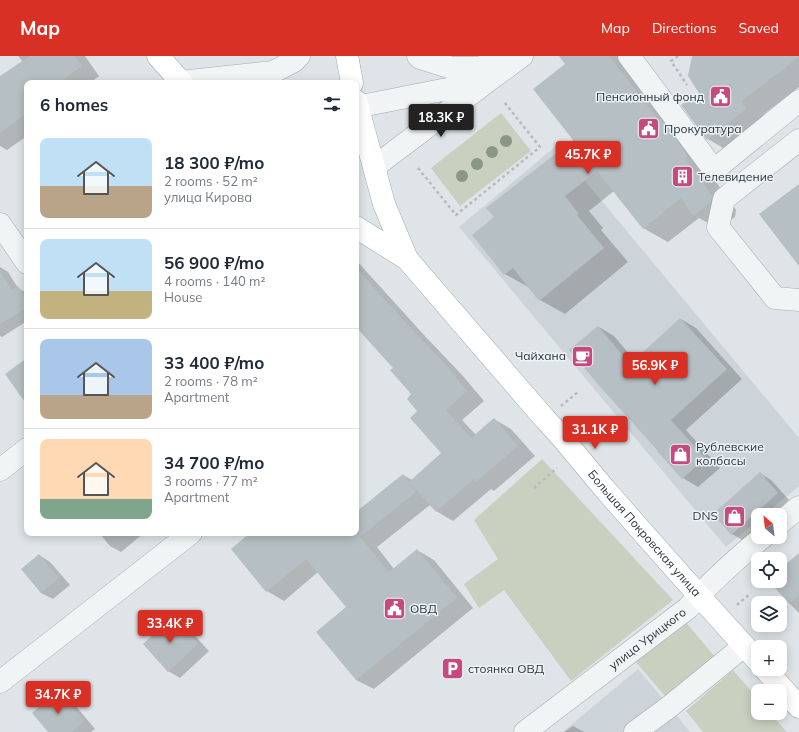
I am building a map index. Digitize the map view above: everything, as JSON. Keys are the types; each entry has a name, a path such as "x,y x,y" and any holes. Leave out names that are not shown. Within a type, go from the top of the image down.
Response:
{"main road":[{"path":"158,56 180,80"},
{"path":"347,56 351,80"},
{"path":"359,116 384,204 406,259"},
{"path":"359,229 406,259"},
{"name":"Большая Покровская улица","path":"406,259 561,436 609,494 698,596 751,654"},
{"path":"771,676 799,707"}],"street":[{"path":"208,80 273,72 294,61 299,56"},
{"path":"418,56 420,58 452,68 478,68 516,56"},
{"path":"374,168 522,56"},
{"path":"629,56 714,170 799,101"},
{"path":"359,104 488,81"},
{"path":"799,140 724,199 718,227 775,298 799,300"},
{"path":"0,224 24,259"},
{"path":"0,470 24,451"},
{"path":"787,517 799,507"},
{"path":"0,682 187,536"},
{"name":"улица Урицкого","path":"525,732 688,608 728,566 755,544"},
{"path":"634,732 669,707 751,654"}],"path":[{"path":"678,56 670,62 687,85"},
{"path":"418,168 456,214 540,147 504,102"},
{"path":"534,488 557,468"}],"shaded area":[{"path":"556,146 799,438 799,486 772,508 751,508 751,526 726,547 459,227"},
{"path":"638,669 690,732 563,732 572,724"}],"green space":[{"path":"501,113 531,151 460,206 431,168"},
{"path":"542,459 673,600 571,681 504,590 479,608 464,584 498,559 474,520"},
{"path":"684,620 720,663 671,703 635,661"},
{"path":"733,670 751,691 751,720 776,720 787,732 703,732 686,711"}],"building":[{"path":"30,56 75,56 82,66 63,80 24,80 24,115 0,133 0,76"},
{"path":"559,56 609,56 659,120 661,119 688,156 685,158 712,196 710,203 693,216 681,198 643,229 597,171 565,196 579,214 577,215 604,248 539,301 513,268 504,275 472,235 494,217 486,208 573,140 533,89 565,64"},
{"name":"Пенсионный фонд","path":"692,56 799,57 742,101 746,109 707,140 681,105 699,93 688,76"},
{"path":"799,184 799,266 759,214"},
{"path":"0,271 12,290 18,286 24,296 24,310 0,324"},
{"path":"359,271 446,365 467,391 446,410 471,438 494,418 518,446 476,482 474,479 436,512 409,482 441,453 410,418 417,411 407,399 411,394 390,370 393,368 359,330"},
{"path":"680,318 727,369 671,420 705,458 682,479 569,350 598,326 630,364"},
{"path":"24,360 24,401 5,374"},
{"path":"760,472 778,493 761,508 751,508 751,517 731,535 713,514"},
{"path":"403,474 416,492 360,537 389,572 417,549 457,598 356,680 316,632 346,607 306,559 266,592 231,549 246,536 359,536 359,510"},
{"path":"799,553 799,596 789,604 787,602 787,596 782,596 775,588 787,588 787,563"},
{"path":"39,554 59,578 41,593 21,569"},
{"path":"173,617 198,644 168,672 143,644"},
{"path":"58,691 84,721 72,732 48,732 32,713"}],"place":[{"name":"Пенсионный фонд","path":"720,97"},
{"name":"Прокуратура","path":"648,129"},
{"name":"Телевидение","path":"682,177"},
{"name":"Чайхана","path":"582,356"},
{"name":"Рублевские колбасы","path":"681,454"},
{"name":"DNS","path":"734,516"},
{"name":"ОВД","path":"394,609"},
{"name":"стоянка ОВД","path":"453,669"}]}
